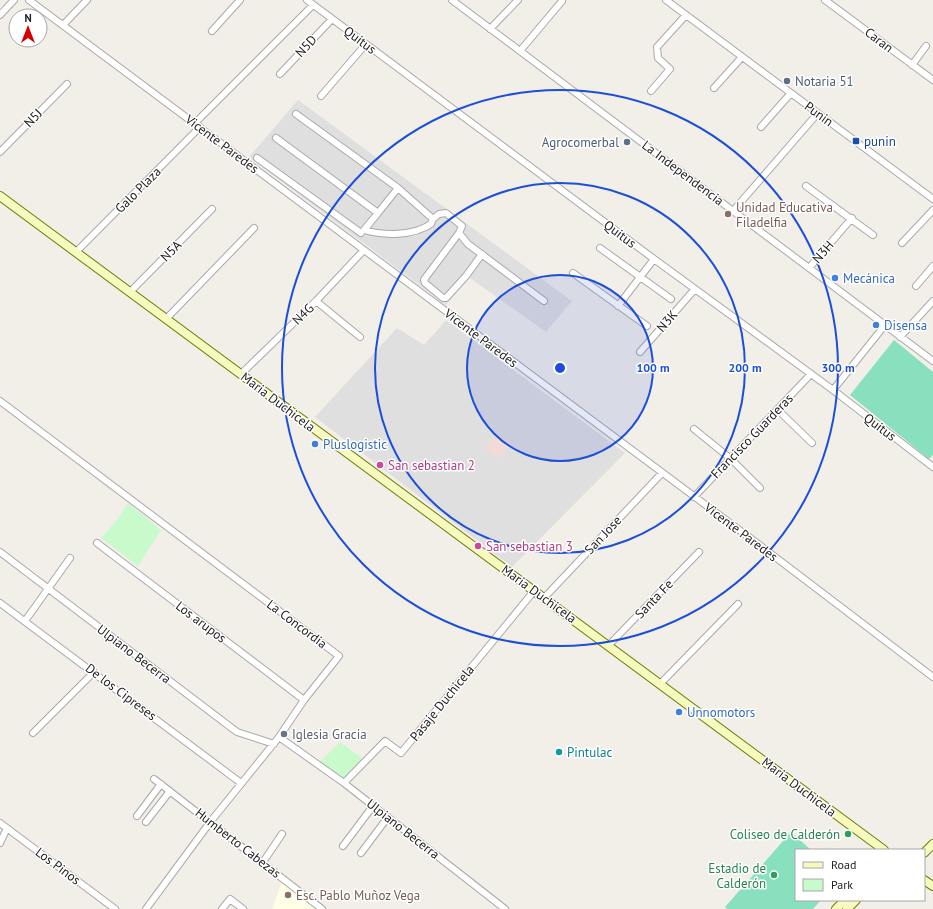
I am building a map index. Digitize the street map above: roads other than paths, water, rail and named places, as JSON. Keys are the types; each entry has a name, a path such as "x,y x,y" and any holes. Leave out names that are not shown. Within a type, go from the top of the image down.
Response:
{"main road":[{"name":"Maria Duchicela","path":"0,196 883,849"},
{"path":"925,852 933,844"},
{"path":"836,909 844,901"},
{"path":"847,909 855,901"}],"street":[{"path":"0,15 14,0"},
{"name":"Vicente Paredes","path":"29,0 933,677"},
{"path":"63,25 87,0"},
{"path":"212,31 240,0"},
{"name":"Quitus","path":"307,0 694,290 832,390 933,467"},
{"name":"La Independencia","path":"452,0 933,361"},
{"path":"490,29 518,0"},
{"name":"Punin","path":"666,0 933,199"},
{"name":"Caran","path":"825,0 933,80"},
{"path":"520,51 562,1"},
{"name":"Galo Plaza","path":"76,252 313,5"},
{"path":"651,91 670,69 658,58 657,46 686,15"},
{"name":"N5D","path":"280,74 332,19"},
{"path":"321,96 366,44"},
{"path":"912,65 926,46"},
{"path":"714,88 742,57"},
{"name":"N5J","path":"0,152 67,84"},
{"path":"761,127 791,93"},
{"path":"733,211 818,113"},
{"path":"296,114 398,188 434,219"},
{"path":"276,138 378,213"},
{"path":"257,158 362,232 383,234 413,232 431,224 439,214 446,213 462,226 424,280 425,283 443,298 446,298 466,276 482,254"},
{"path":"806,186 852,218 873,235"},
{"path":"353,243 398,188"},
{"name":"N5A","path":"130,292 212,209"},
{"path":"902,243 933,210"},
{"name":"N3H","path":"809,268 852,218"},
{"path":"166,319 254,228"},
{"path":"459,232 468,244 544,301"},
{"path":"600,248 671,299"},
{"name":"N4G","path":"241,374 316,301 363,251"},
{"path":"618,306 654,260"},
{"path":"916,286 933,266"},
{"path":"573,274 647,326"},
{"name":"N3K","path":"640,352 694,290"},
{"path":"316,301 360,337"},
{"path":"900,337 933,301"},
{"path":"832,390 885,325"},
{"name":"Francisco Guarderas","path":"694,497 810,375"},
{"name":"La Concordia","path":"0,401 339,656 304,700 279,738 211,822 146,909"},
{"path":"778,410 812,443"},
{"path":"694,429 731,459 760,488"},
{"name":"San Jose","path":"544,598 662,473"},
{"name":"Los arupos","path":"97,543 304,700"},
{"name":"Ulpiano Becerra","path":"0,552 237,732 274,744"},
{"name":"Santa Fe","path":"608,646 699,552"},
{"path":"25,620 70,558"},
{"name":"Pasaje Duchicela","path":"344,783 385,740 401,753 534,591"},
{"name":"De los Cipreses","path":"0,603 25,620 242,783"},
{"path":"660,684 738,604"},
{"path":"33,733 94,672"},
{"name":"Ulpiano Becerra","path":"279,738 344,783 505,909"},
{"name":"Humberto Cabezas","path":"154,779 322,909"},
{"path":"137,816 161,784"},
{"path":"146,822 170,791"},
{"path":"343,846 373,806"},
{"path":"361,853 388,817"},
{"name":"Los Pinos","path":"0,823 116,909"},
{"path":"0,843 7,828"},
{"path":"263,862 282,834"},
{"path":"222,909 230,899 243,909"}],"place":[{"name":"Notaria 51","path":"787,81"},
{"name":"punin","path":"856,141"},
{"name":"Agrocomerbal","path":"627,142"},
{"name":"Unidad Educativa Filadelfia","path":"728,214"},
{"name":"Mecánica","path":"835,278"},
{"name":"Disensa","path":"876,325"},
{"name":"Pluslogistic","path":"315,444"},
{"name":"San sebastian 2","path":"380,465"},
{"name":"San sebastian 3","path":"478,546"},
{"name":"Unnomotors","path":"679,712"},
{"name":"Iglesia Gracia","path":"284,734"},
{"name":"Pintulac","path":"559,752"},
{"name":"Coliseo de Calderón","path":"848,834"},
{"name":"Estadio de Calderón","path":"774,875"},
{"name":"Esc. Pablo Muñoz Vega","path":"288,895"}]}
